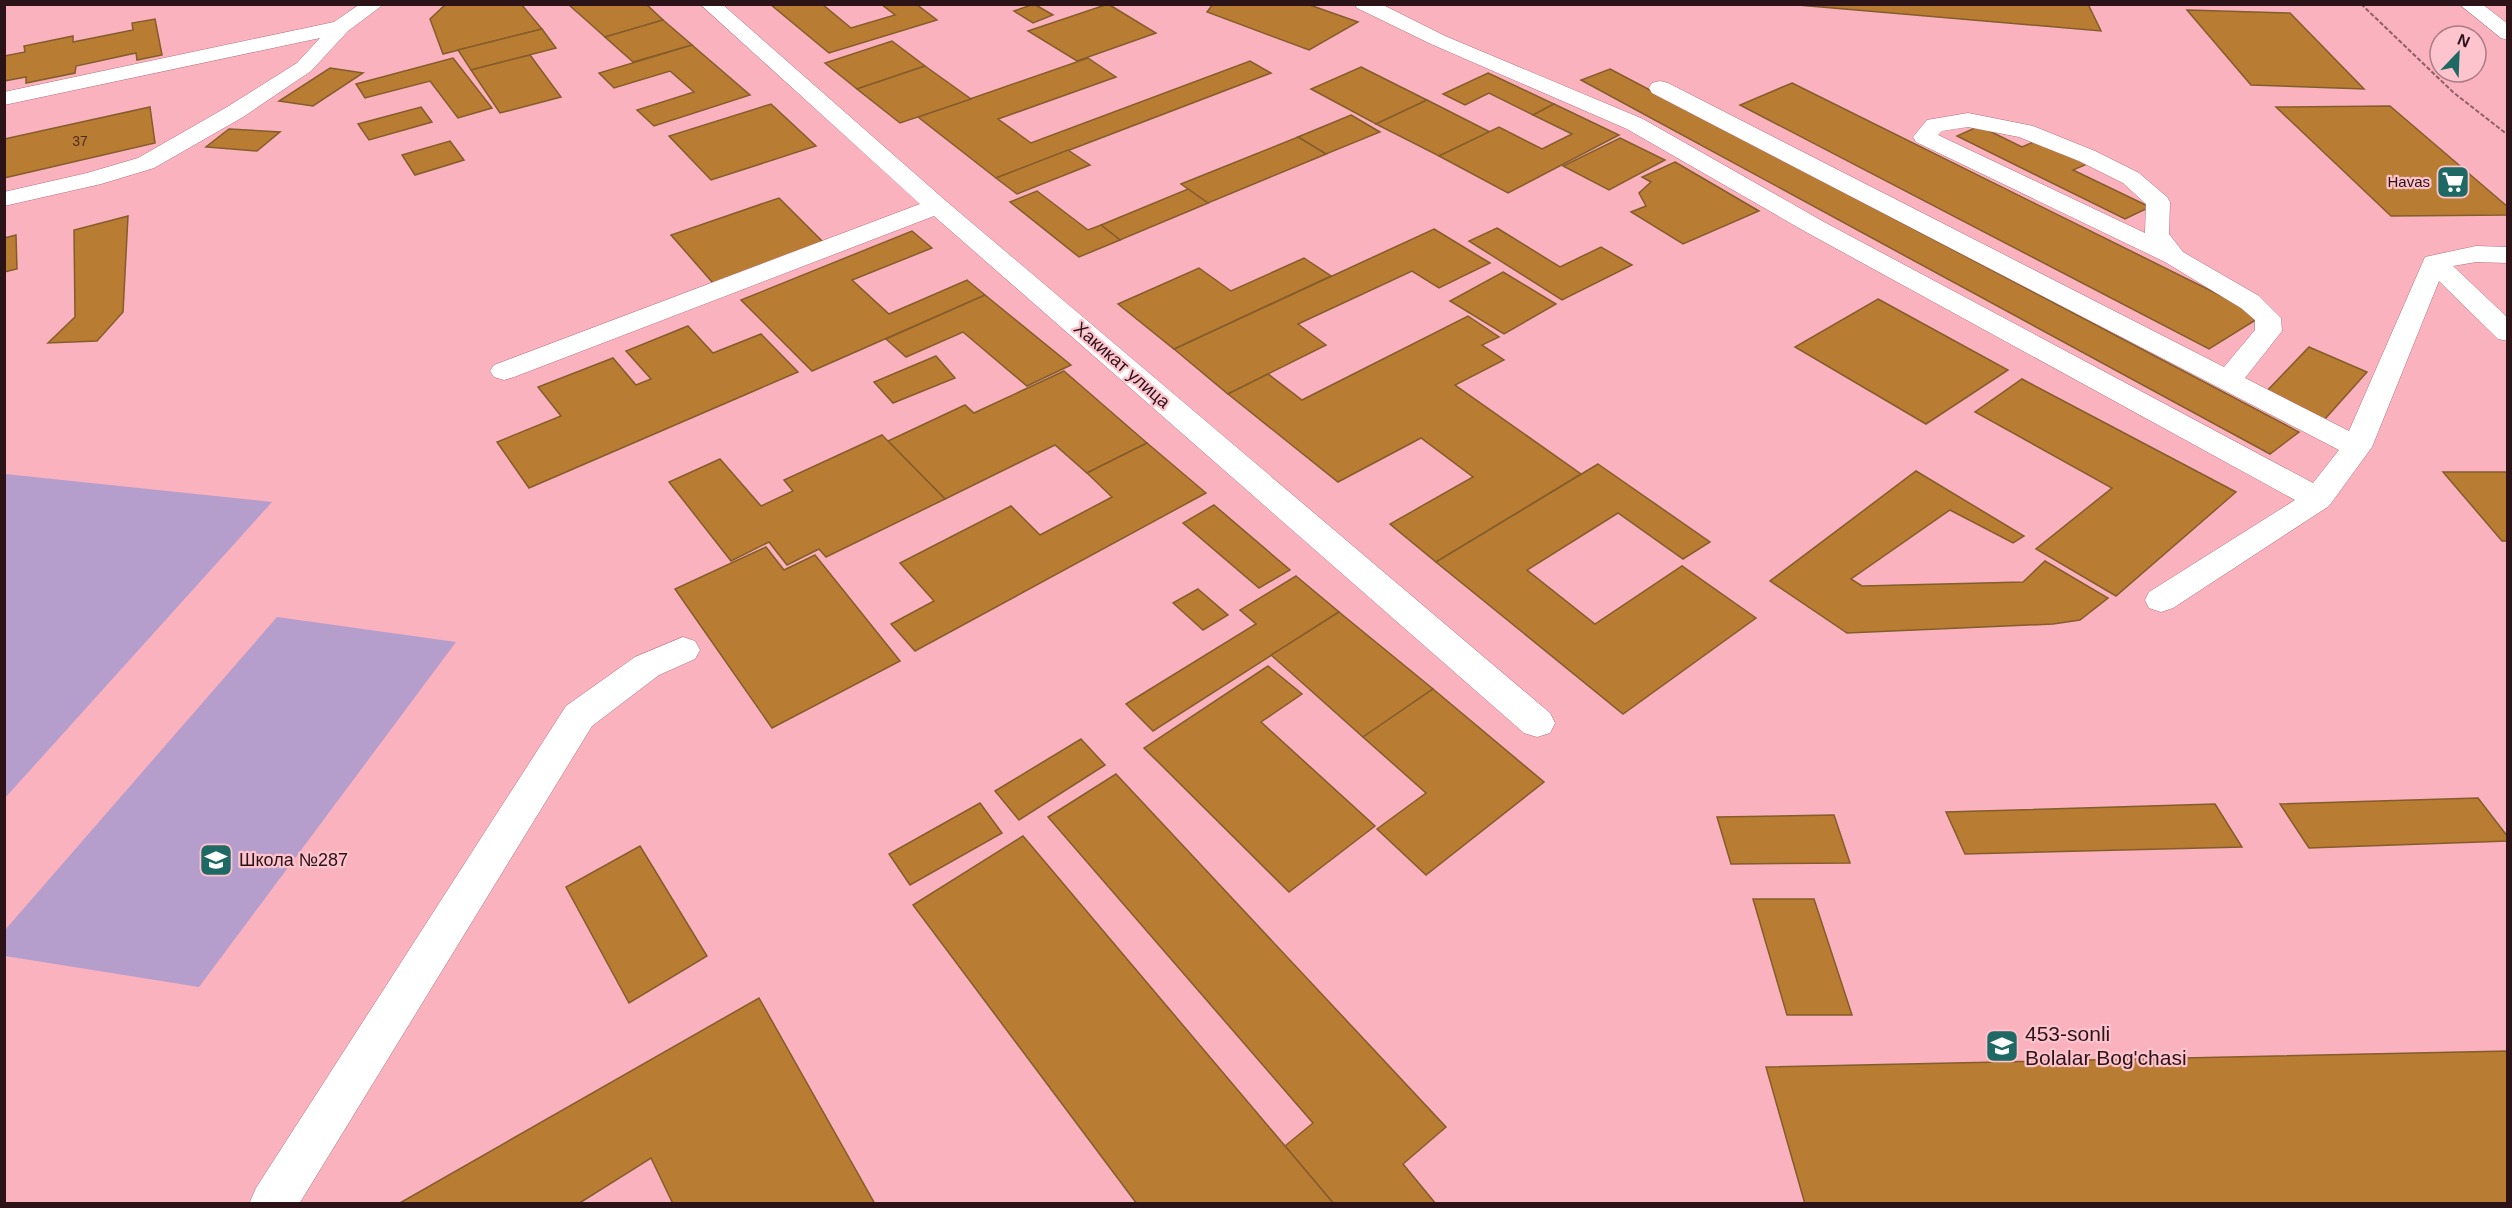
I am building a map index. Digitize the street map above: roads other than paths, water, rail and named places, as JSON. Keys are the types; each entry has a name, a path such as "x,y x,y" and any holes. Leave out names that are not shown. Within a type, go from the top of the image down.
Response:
{"street":[{"path":"4,199 93,179 146,163 235,112 304,67 342,27 374,4"},
{"name":"Хакикат улица","path":"710,4 937,206 1537,723"},
{"path":"1364,4 1438,40 1635,124 1815,227 2318,499"},
{"path":"2469,4 2508,34"},
{"path":"4,99 342,27"},
{"path":"1660,88 2357,447"},
{"path":"2174,257 2157,234 2158,202 2131,178 2087,156 2025,131 1968,120 1935,124 1924,137 2174,257 2250,302 2268,318 2268,331 2228,381"},
{"path":"504,371 937,206"},
{"path":"2434,262 2476,254 2508,255"},
{"path":"2161,600 2318,499 2357,447 2434,262"},
{"path":"2434,262 2508,333"},
{"path":"272,1203 579,716 647,666 683,650"}],"place":[{"name":"Havas","path":"2453,182"},
{"name":"Школа №287","path":"216,860"},
{"name":"453-sonli Bolalar Bog'chasi","path":"2002,1046"}]}
